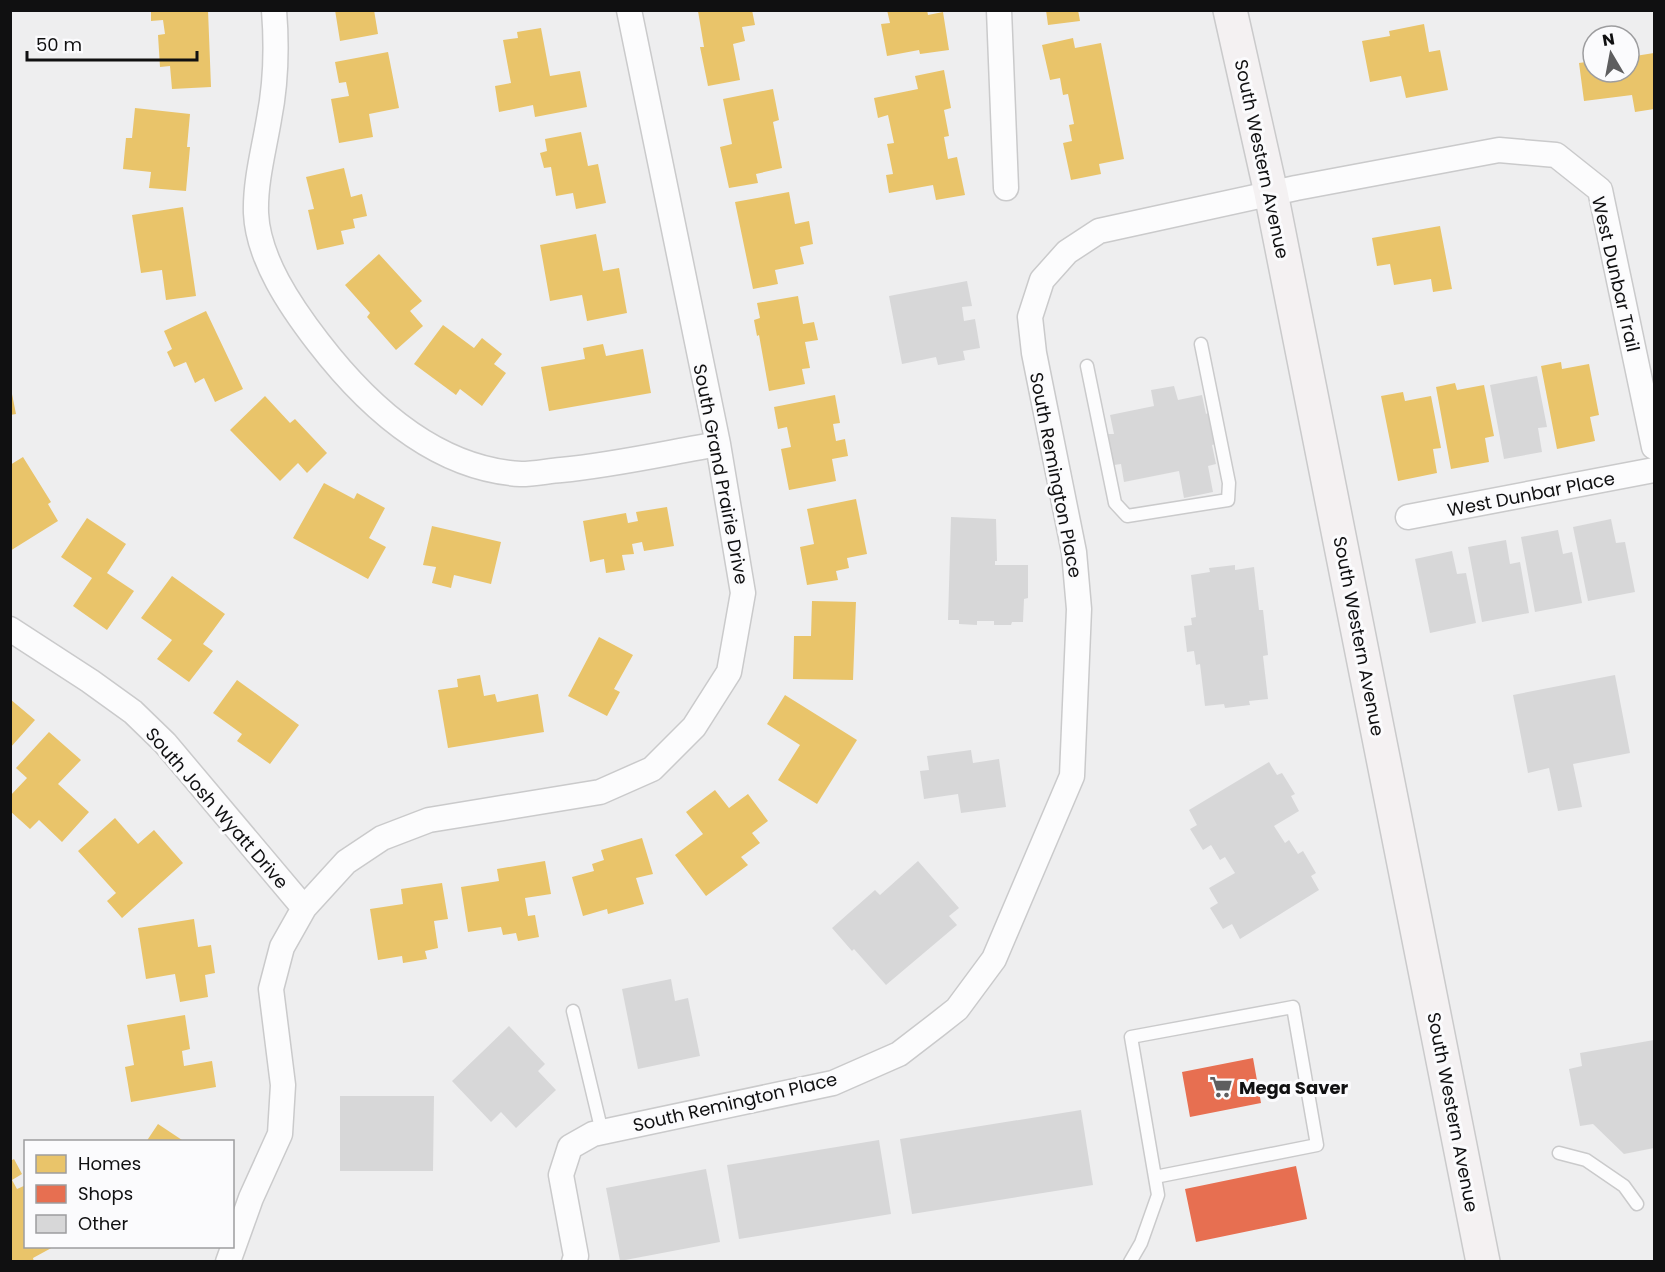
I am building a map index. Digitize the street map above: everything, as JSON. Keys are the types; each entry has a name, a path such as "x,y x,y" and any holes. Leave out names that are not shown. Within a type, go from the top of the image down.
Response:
{"main road":[{"name":"South Western Avenue","path":"1230,10 1271,194 1483,1262"}],"street":[{"path":"274,10 277,47 274,82 262,154 256,213 261,246 301,319 343,374 393,422 443,454 481,467 521,474 596,466 718,444"},
{"name":"South Grand Prairie Drive","path":"234,1245 251,1198 280,1134 283,1085 271,989 282,947 303,908 346,862 382,838 429,820 600,792 652,769 694,727 729,672 743,594 718,444 629,10"},
{"path":"999,10 1006,188"},
{"name":"West Dunbar Trail","path":"1271,194 1499,150 1556,155 1600,190 1654,447"},
{"name":"South Remington Place","path":"574,1262 576,1256 561,1175 570,1147 593,1134 843,1079 899,1054 957,1009 994,958 1072,776 1079,609 1074,552 1034,353 1030,317 1042,280 1067,252 1099,231 1271,194"},
{"name":"West Dunbar Place","path":"1408,517 1654,470"},
{"name":"South Josh Wyatt Drive","path":"10,629 133,712 157,735 303,908"}],"lane":[{"path":"1087,366 1115,503 1126,516 1228,500 1229,483 1200,344"},
{"path":"1130,1262 1142,1244 1158,1195 1131,1037 1293,1007 1317,1145 1155,1177"},
{"path":"573,1011 602,1132"},
{"path":"1559,1153 1586,1160 1624,1186 1637,1204"}],"building: Homes":[{"path":"151,10 208,10 211,87 172,89 170,66 160,67 158,35 165,34 163,20 151,21"},
{"path":"335,10 374,10 378,34 340,41"},
{"path":"752,10 755,25 742,27 745,41 733,44 740,80 708,86 700,47 704,47 698,11"},
{"path":"887,10 927,10 928,15 943,12 949,50 920,54 919,50 887,56 881,24 890,23"},
{"path":"1046,10 1078,10 1080,21 1048,25"},
{"path":"1424,24 1429,52 1440,50 1448,90 1406,98 1401,76 1370,82 1362,41 1390,36 1389,31"},
{"path":"541,28 550,76 580,71 587,107 535,117 533,105 499,112 495,86 511,83 503,40 518,38 517,32"},
{"path":"1073,38 1075,48 1101,43 1124,159 1099,164 1101,174 1071,180 1063,143 1072,141 1069,125 1074,124 1068,94 1063,95 1060,78 1050,80 1042,45"},
{"path":"388,52 399,108 369,114 373,137 339,143 331,99 349,96 346,82 339,83 335,62"},
{"path":"1654,53 1654,109 1635,112 1632,95 1584,101 1582,84 1641,84 1641,55"},
{"path":"944,70 951,108 944,110 949,136 944,137 948,159 957,157 965,195 936,200 933,185 889,193 886,175 893,174 887,144 894,143 888,115 878,118 874,98 918,89 915,76"},
{"path":"773,89 779,120 773,122 782,168 756,174 758,183 729,188 720,147 732,144 723,99"},
{"path":"135,108 190,114 186,191 149,188 151,172 123,169 126,138 132,138"},
{"path":"581,132 588,166 598,164 606,203 576,209 573,193 556,196 551,167 544,168 540,153 547,151 545,139"},
{"path":"344,168 351,197 362,194 367,216 353,219 355,228 341,231 344,244 317,250 308,210 314,209 306,177"},
{"path":"789,192 795,224 809,221 813,244 800,247 804,264 775,270 778,284 753,289 735,202"},
{"path":"183,207 196,296 166,300 162,270 141,273 132,215"},
{"path":"1440,226 1452,289 1433,292 1431,279 1394,285 1390,264 1377,266 1372,238"},
{"path":"596,234 603,271 619,268 627,313 587,321 582,295 550,301 540,245"},
{"path":"379,254 422,301 410,311 423,326 396,350 367,317 370,313 345,285"},
{"path":"798,296 803,324 814,322 818,340 805,342 810,368 802,369 805,384 769,391 754,320 760,318 757,303"},
{"path":"206,311 243,389 215,402 204,378 195,383 186,362 174,367 167,352 172,349 164,331"},
{"path":"443,325 474,348 482,338 502,354 494,364 506,373 482,406 460,389 456,395 414,364"},
{"path":"603,344 606,356 643,349 651,393 549,411 541,367 585,359 583,348"},
{"path":"1561,362 1562,369 1589,364 1599,415 1590,417 1595,441 1557,449 1541,366"},
{"path":"1455,383 1457,390 1484,385 1494,436 1485,438 1489,462 1451,469 1436,387"},
{"path":"10,384 16,414 10,415"},
{"path":"1403,392 1405,401 1431,396 1441,448 1433,449 1437,473 1398,481 1381,396"},
{"path":"835,395 840,423 833,424 836,441 845,439 848,456 832,459 836,481 789,490 781,449 791,447 787,427 778,429 774,407"},
{"path":"265,396 290,423 295,419 327,453 307,473 298,463 280,481 230,430"},
{"path":"23,457 51,502 48,504 58,521 10,551 10,465"},
{"path":"324,483 354,499 357,493 385,508 369,538 386,547 368,579 293,538"},
{"path":"856,499 867,554 847,558 849,568 836,571 838,580 807,585 800,547 814,544 807,509"},
{"path":"667,507 674,546 644,551 642,542 632,544 634,554 622,555 625,570 606,573 604,559 590,562 583,521 626,513 628,523 638,521 636,512"},
{"path":"87,518 126,544 107,573 134,591 107,630 73,606 92,578 61,557"},
{"path":"432,526 501,542 491,584 454,575 451,588 432,583 436,567 423,565"},
{"path":"172,576 225,614 203,644 213,651 189,682 157,659 172,640 141,618"},
{"path":"812,601 856,602 853,680 793,679 794,636 811,636"},
{"path":"599,637 633,655 614,689 620,692 607,716 568,696"},
{"path":"480,675 484,696 495,694 497,702 538,694 544,732 448,748 438,690 458,687 457,679"},
{"path":"237,680 299,725 270,764 237,741 242,734 213,713"},
{"path":"785,695 857,740 817,804 778,780 800,745 767,724"},
{"path":"10,699 35,720 10,748"},
{"path":"49,732 81,760 58,784 89,812 62,842 39,820 30,829 10,811 10,796 27,778 16,768"},
{"path":"715,790 729,808 748,794 768,821 752,833 760,843 741,857 748,865 706,896 675,855 703,834 686,812"},
{"path":"115,818 138,844 154,830 183,863 122,918 107,901 116,893 78,851"},
{"path":"642,838 653,874 636,878 644,904 608,914 607,909 583,916 572,877 594,871 592,864 604,860 601,850"},
{"path":"545,861 551,894 525,898 528,916 535,915 539,937 518,941 516,933 503,935 501,927 468,932 461,887 499,881 497,869"},
{"path":"442,883 448,919 434,921 438,948 425,951 427,959 403,963 402,956 378,960 370,909 403,904 401,889"},
{"path":"194,919 198,947 211,945 215,973 205,975 208,997 180,1002 175,974 146,979 138,928"},
{"path":"185,1015 190,1049 182,1051 184,1066 212,1061 216,1087 131,1102 125,1067 134,1065 127,1025"},
{"path":"158,1124 182,1140 147,1140"},
{"path":"14,1159 22,1174 12,1180 17,1189 24,1186 24,1248 51,1248 33,1258 34,1262 10,1262 10,1161"}],"building: Shops":[{"name":"Mega Saver","path":"1253,1058 1261,1103 1190,1117 1182,1072"},
{"path":"1296,1166 1307,1219 1196,1242 1185,1189"}],"building: Other":[{"path":"967,281 972,306 962,307 964,321 975,319 980,348 963,351 965,360 938,365 936,357 902,364 889,296"},
{"path":"1537,376 1547,427 1538,428 1542,452 1504,459 1490,385"},
{"path":"1174,386 1178,400 1202,395 1215,444 1212,445 1216,464 1208,466 1213,492 1184,498 1179,471 1124,482 1121,464 1114,465 1108,434 1114,434 1110,415 1154,406 1151,390"},
{"path":"951,517 996,519 997,561 995,565 1028,565 1028,598 1024,599 1023,622 994,625 994,621 977,621 977,625 959,624 959,620 948,620"},
{"path":"1611,519 1616,543 1625,542 1635,592 1588,601 1573,527"},
{"path":"1558,530 1563,554 1572,552 1582,603 1535,612 1521,537"},
{"path":"1506,540 1510,564 1520,562 1529,613 1482,622 1468,547"},
{"path":"1452,551 1457,574 1466,573 1476,623 1430,633 1415,559"},
{"path":"1235,565 1235,570 1254,567 1259,610 1263,610 1268,655 1263,656 1268,699 1249,701 1250,705 1225,708 1224,704 1205,706 1200,664 1196,665 1194,651 1187,652 1184,626 1192,625 1191,618 1196,617 1191,575 1210,572 1209,568"},
{"path":"1615,675 1630,753 1573,764 1582,807 1558,811 1549,768 1528,773 1513,695"},
{"path":"971,750 973,763 999,759 1006,807 961,813 958,794 924,799 920,771 929,770 927,756"},
{"path":"1269,762 1277,775 1282,773 1295,794 1291,796 1299,811 1274,826 1285,843 1289,840 1298,854 1303,851 1316,873 1311,876 1319,890 1240,939 1232,924 1223,929 1210,908 1218,903 1209,888 1235,873 1225,857 1220,860 1211,845 1203,850 1190,829 1197,825 1189,810"},
{"path":"918,861 959,908 949,916 957,925 886,985 832,928 875,890 880,895"},
{"path":"671,979 675,1001 688,998 700,1056 638,1069 622,989"},
{"path":"509,1026 545,1064 538,1071 556,1090 516,1128 501,1112 491,1122 452,1081"},
{"path":"1654,1040 1654,1148 1624,1154 1593,1124 1580,1126 1569,1069 1582,1066 1580,1053"},
{"path":"340,1096 434,1096 433,1171 340,1171"},
{"path":"1081,1110 1093,1185 912,1214 900,1139"},
{"path":"879,1140 891,1214 739,1239 727,1165"},
{"path":"706,1169 720,1242 620,1261 606,1188"}],"place":[{"name":"Mega Saver","path":"1221,1087"}]}
